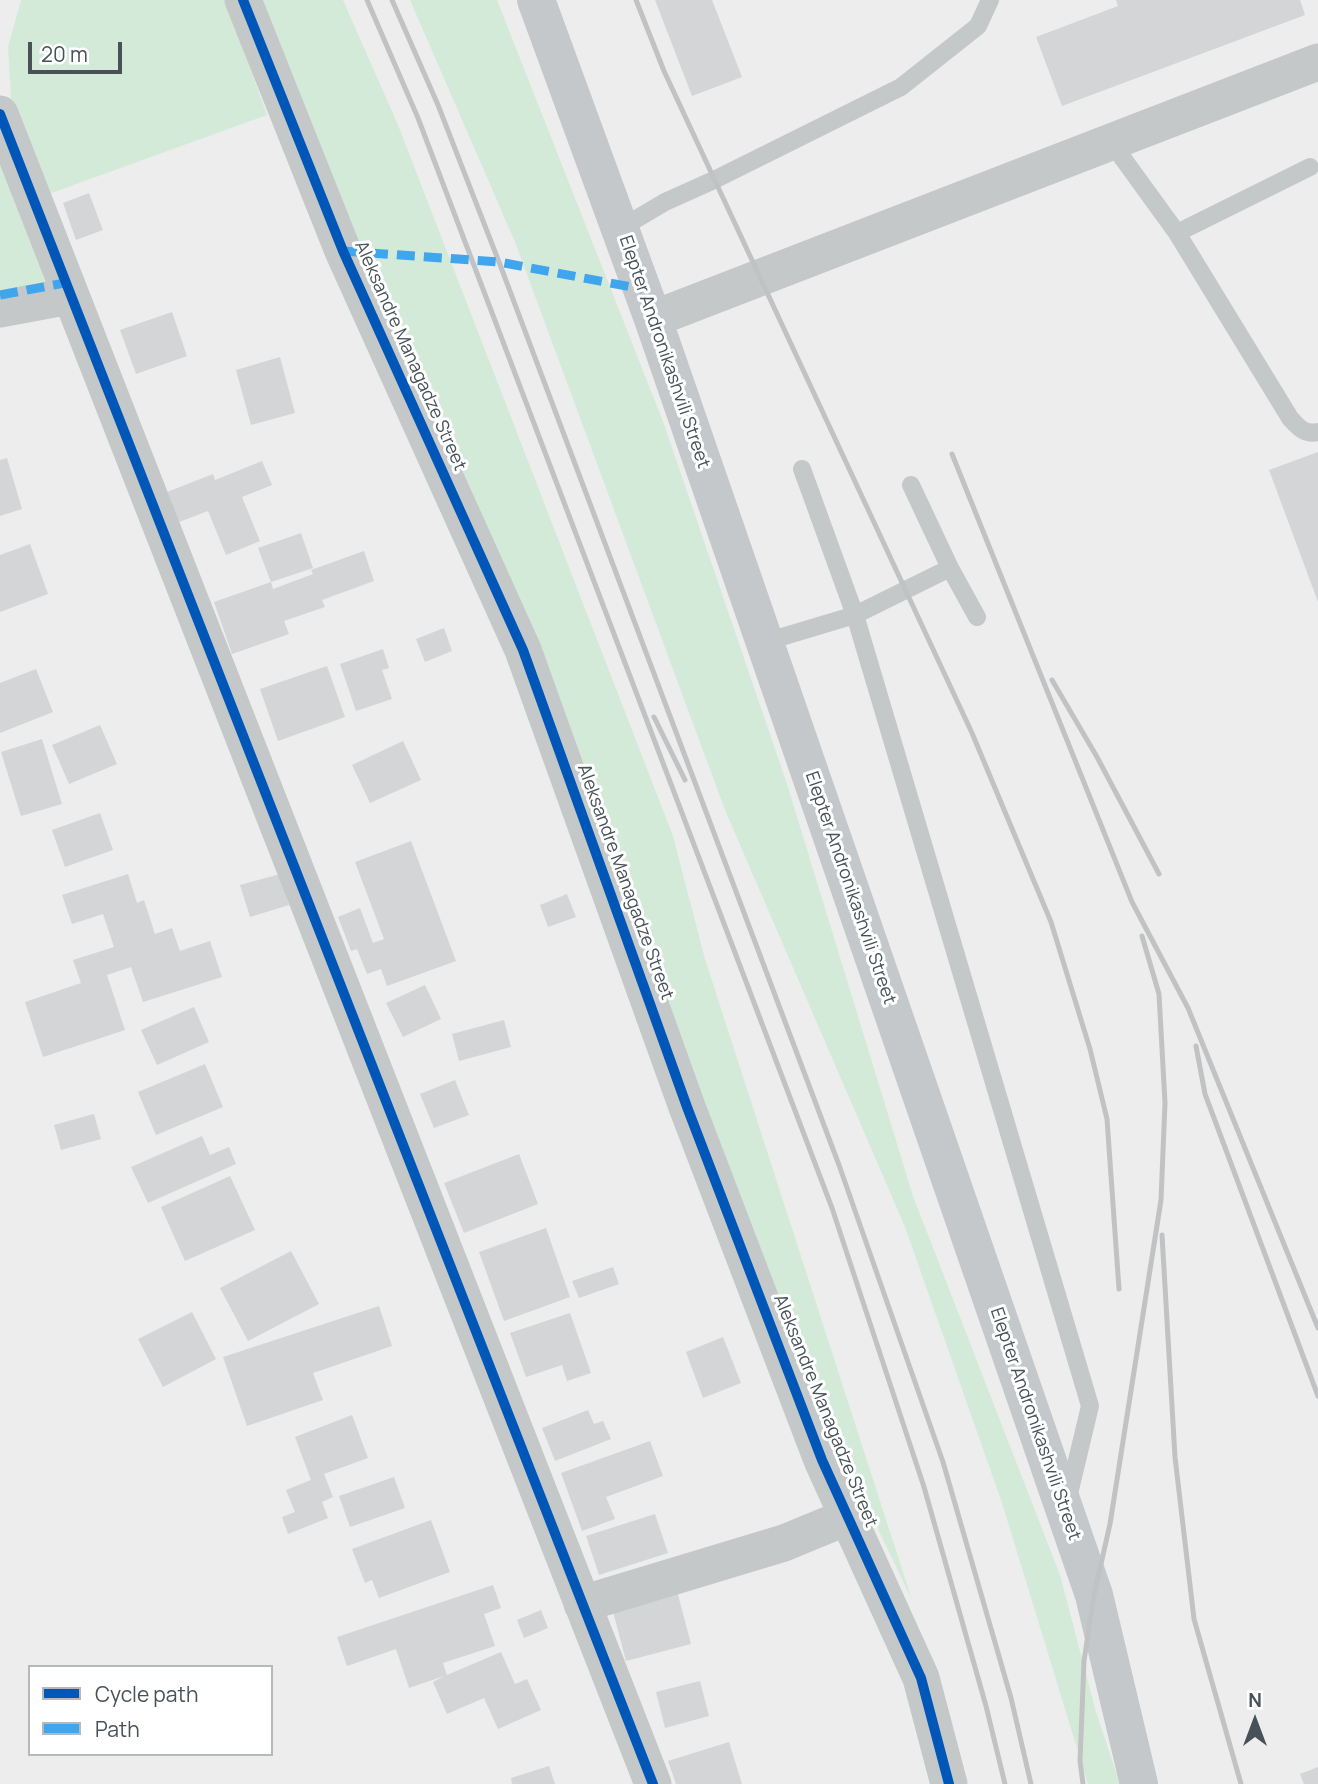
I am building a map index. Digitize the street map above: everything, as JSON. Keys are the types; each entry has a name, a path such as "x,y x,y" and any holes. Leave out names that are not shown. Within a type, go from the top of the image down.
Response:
{"main road":[{"name":"Elepter Andronikashvili Street","path":"536,0 653,319 1094,1595 1139,1784"}],"street":[{"name":"Aleksandre Managadze Street","path":"243,0 343,251 523,650 687,1107 822,1460 921,1678 949,1784"},
{"path":"653,319 1318,62"},
{"path":"0,114 653,1784"},
{"path":"0,309 70,296"},
{"path":"582,1604 784,1543 847,1517"}],"lane":[{"path":"621,228 664,202 715,180 901,86 978,26 990,0"},
{"path":"1111,142 1177,233 1290,418 1300,429 1313,434 1318,432"},
{"path":"1177,233 1310,167"},
{"path":"802,469 855,615 1090,1406 1065,1512"},
{"path":"911,485 950,568 977,617"},
{"path":"765,642 855,615 950,568"}],"green space":[{"path":"21,0 226,0 267,115 46,195 11,97 8,47"},
{"path":"260,0 343,0 398,125 673,836 705,959 912,1600 842,1454 734,1203 401,349"},
{"path":"410,0 497,0 664,424 787,784 913,1196 1060,1575 1096,1712 1120,1784 1088,1784 1002,1503 905,1227 725,810 515,242"},
{"path":"0,159 58,303 0,314"}],"building":[{"path":"655,0 712,0 742,77 692,96"},
{"path":"1116,0 1300,0 1305,15 1062,106 1036,37 1118,6"},
{"path":"89,193 103,230 76,240 63,203"},
{"path":"172,312 187,356 136,374 120,330"},
{"path":"280,357 295,413 251,425 236,370"},
{"path":"1318,452 1318,602 1269,470"},
{"path":"7,458 22,509 0,516 0,460"},
{"path":"262,461 272,485 242,497 260,541 226,555 208,511 179,522 167,492 213,474 215,480"},
{"path":"301,533 313,568 271,582 258,548"},
{"path":"30,544 48,594 0,612 0,555"},
{"path":"364,551 374,581 322,600 325,607 284,621 289,634 232,654 214,602 271,582 273,589 313,574 311,570"},
{"path":"444,628 452,651 425,662 416,639"},
{"path":"383,649 389,668 382,670 392,699 356,711 340,664"},
{"path":"327,666 345,717 278,741 260,689"},
{"path":"36,669 53,712 0,733 0,683"},
{"path":"100,725 117,764 69,784 52,745"},
{"path":"42,739 62,804 21,816 1,752"},
{"path":"403,741 421,780 370,803 352,765"},
{"path":"100,813 113,850 65,867 52,830"},
{"path":"411,841 456,961 387,986 381,969 367,974 357,949 351,951 338,917 360,908 373,943 384,939 355,862"},
{"path":"128,874 137,903 144,900 155,934 172,928 180,951 210,941 222,977 143,1002 131,967 107,975 125,1030 43,1057 25,1002 81,983 73,960 114,947 103,914 72,924 62,895"},
{"path":"280,874 289,905 250,917 240,885"},
{"path":"567,894 576,917 548,927 540,905"},
{"path":"425,985 441,1019 403,1037 386,1003"},
{"path":"194,1007 209,1042 157,1065 141,1030"},
{"path":"504,1020 511,1047 459,1061 452,1034"},
{"path":"205,1064 223,1107 156,1135 138,1092"},
{"path":"455,1080 469,1115 434,1128 420,1094"},
{"path":"94,1114 101,1139 61,1150 54,1125"},
{"path":"202,1136 210,1155 229,1147 236,1164 148,1203 131,1167"},
{"path":"519,1154 538,1204 464,1233 444,1183"},
{"path":"230,1176 255,1230 185,1261 161,1207"},
{"path":"546,1228 570,1297 504,1321 479,1252"},
{"path":"291,1251 319,1304 248,1341 220,1288"},
{"path":"613,1267 619,1284 579,1298 572,1281"},
{"path":"379,1306 392,1346 313,1373 323,1400 247,1426 223,1357"},
{"path":"192,1312 216,1359 163,1387 138,1339"},
{"path":"570,1313 591,1373 567,1381 562,1365 526,1377 510,1333"},
{"path":"723,1337 741,1383 703,1398 686,1352"},
{"path":"588,1410 594,1424 603,1421 611,1439 555,1461 542,1428"},
{"path":"352,1415 368,1458 324,1474 333,1497 322,1502 328,1518 288,1534 282,1517 295,1512 286,1490 311,1480 295,1437"},
{"path":"650,1441 663,1476 606,1497 615,1519 582,1531 561,1473"},
{"path":"394,1477 405,1508 350,1527 339,1496"},
{"path":"655,1514 668,1553 599,1575 586,1536"},
{"path":"431,1520 450,1572 379,1598 372,1580 365,1583 352,1549"},
{"path":"493,1585 501,1608 484,1614 495,1646 443,1663 447,1675 501,1652 515,1684 527,1679 541,1710 498,1729 484,1698 447,1714 433,1682 444,1676 409,1688 396,1649 347,1666 337,1637"},
{"path":"676,1587 691,1644 626,1661 611,1604"},
{"path":"541,1610 548,1628 524,1638 517,1620"},
{"path":"700,1681 709,1716 665,1728 656,1692"},
{"path":"729,1742 742,1784 676,1784 668,1761"},
{"path":"549,1766 555,1784 512,1784 511,1778"},
{"path":"1318,1767 1318,1784 1304,1784 1300,1774"}],"railway":[{"path":"367,0 418,118 832,1208 924,1487 986,1706 1005,1784"},
{"path":"392,0 438,105 499,262 839,1165 943,1462 1011,1698 1031,1784"},
{"path":"636,0 664,71 972,733 1051,922 1090,1049 1107,1119 1119,1289"},
{"path":"952,454 1132,902 1188,1008 1318,1328"},
{"path":"1052,680 1097,757 1159,874"},
{"path":"654,717 685,780"},
{"path":"1083,1784 1080,1761 1084,1661 1094,1595 1110,1524 1161,1200 1165,1103 1159,994 1142,936"},
{"path":"1196,1046 1205,1094 1318,1396"},
{"path":"1162,1235 1175,1457 1194,1619 1241,1784"}],"marked path":[{"path":"343,251 499,262 642,289"},
{"path":"0,295 65,283"}],"cycle path":[{"path":"243,0 343,251 523,650 687,1107 822,1460 921,1678 949,1784"},
{"path":"0,114 653,1784"}]}
